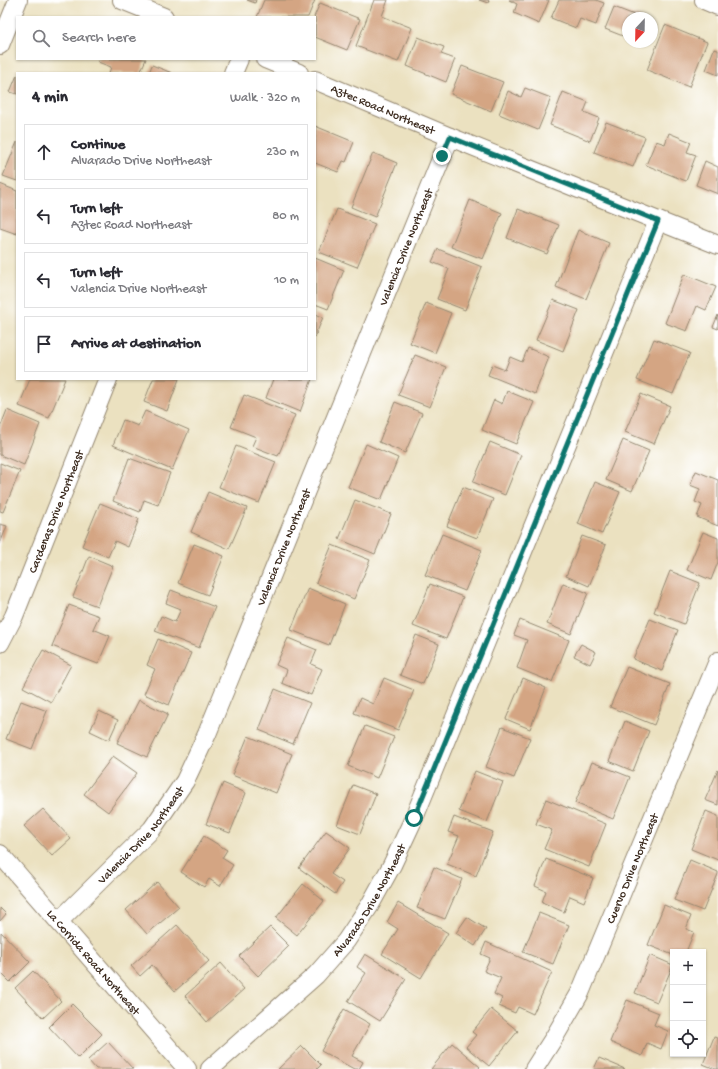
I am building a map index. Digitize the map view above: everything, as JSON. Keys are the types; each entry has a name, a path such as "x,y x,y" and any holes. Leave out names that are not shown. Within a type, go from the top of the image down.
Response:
{"street":[{"path":"0,45 18,0"},
{"path":"122,0 162,16"},
{"path":"704,0 718,6"},
{"path":"233,72 239,60"},
{"path":"268,60 297,72"},
{"name":"Aztec Road Northeast","path":"316,80 450,137 718,246"},
{"name":"Valencia Drive Northeast","path":"59,921 152,829 184,781 207,734 450,137"},
{"name":"Alvarado Drive Northeast","path":"210,1069 316,975 346,941 370,905 392,865 414,818 658,221"},
{"name":"Cardenas Drive Northeast","path":"0,643 14,616 108,380"},
{"name":"Cuervo Drive Northeast","path":"534,1069 580,993 718,660"},
{"name":"La Corrida Road Northeast","path":"0,854 187,1069"}],"building":[{"path":"247,0 256,0 255,3"},
{"path":"264,0 315,0 308,16 257,16"},
{"path":"374,0 388,0 382,16 412,28 398,62 356,46"},
{"path":"479,0 489,0 488,3"},
{"path":"509,0 549,0 539,24 514,13 517,4"},
{"path":"559,0 596,0 604,3 596,25 580,19 576,28 551,18"},
{"path":"320,3 360,19 347,50 316,37 316,16 314,16"},
{"path":"614,7 627,12 622,12 622,36 605,29"},
{"path":"665,25 707,42 689,87 647,70 656,48 658,48 658,42"},
{"path":"418,37 444,47 441,54 455,59 446,82 407,66"},
{"path":"714,49 718,50 718,75 706,70"},
{"path":"99,60 146,60 140,72 109,72 111,67 98,62"},
{"path":"152,65 170,72 149,72"},
{"path":"462,66 503,82 491,111 451,94"},
{"path":"16,77 16,94 10,92"},
{"path":"525,88 551,98 538,130 499,114 508,91 521,97"},
{"path":"563,92 588,102 584,112 599,118 590,141 550,125"},
{"path":"606,122 645,137 633,167 594,152"},
{"path":"316,126 354,142 346,162 343,161 338,172 316,163"},
{"path":"669,133 691,142 687,152 696,155 686,181 646,165 656,141 665,144"},
{"path":"16,144 16,181 3,176"},
{"path":"373,153 397,163 375,217 351,207"},
{"path":"705,161 718,167 718,194 696,185"},
{"path":"0,184 16,191 16,234 0,228"},
{"path":"470,200 502,213 483,259 451,247"},
{"path":"337,209 375,224 357,267 319,252"},
{"path":"518,209 559,225 547,254 507,238"},
{"path":"578,230 609,243 586,299 556,287"},
{"path":"438,249 482,267 465,310 437,299 449,269 432,262"},
{"path":"316,258 344,270 328,309 316,304"},
{"path":"684,274 716,287 706,310 697,306 687,331 665,323"},
{"path":"553,300 579,310 563,351 536,340"},
{"path":"426,303 451,313 435,353 410,343"},
{"path":"316,314 323,317 316,334"},
{"path":"718,315 718,329 713,327"},
{"path":"654,339 690,353 673,394 637,380"},
{"path":"528,348 549,357 535,394 488,375 492,365 505,370 510,357 522,362"},
{"path":"415,355 446,367 430,407 398,395"},
{"path":"30,380 65,380 49,418 19,406"},
{"path":"153,380 179,380 167,411 144,402"},
{"path":"273,380 312,380 300,412 266,398"},
{"path":"507,391 534,402 516,444 482,430 494,400 502,404"},
{"path":"641,394 670,406 654,444 625,432"},
{"path":"244,395 295,415 278,456 252,446 256,437 231,427"},
{"path":"395,402 422,413 405,453 379,442"},
{"path":"7,410 40,424 24,465 0,455 0,428"},
{"path":"145,411 189,430 172,470 113,445 123,420 138,426"},
{"path":"623,440 649,451 632,491 606,480"},
{"path":"490,442 521,455 505,495 473,482"},
{"path":"366,444 398,458 381,500 348,487"},
{"path":"236,446 276,462 259,503 219,487"},
{"path":"129,458 170,473 158,505 144,500 140,512 113,501"},
{"path":"0,463 20,471 3,512 0,511"},
{"path":"696,471 718,480 718,526 697,517 702,505 695,502 700,489 690,485"},
{"path":"595,482 620,492 602,534 578,524"},
{"path":"463,487 493,499 477,538 447,526"},
{"path":"208,492 247,508 229,549 191,532"},
{"path":"355,500 391,514 375,554 339,539"},
{"path":"100,503 139,519 128,547 115,541 108,557 82,546"},
{"path":"0,524 7,526 0,544"},
{"path":"703,532 718,538 718,562 711,580 687,570"},
{"path":"442,534 482,550 465,591 425,575"},
{"path":"582,536 606,545 589,586 566,576"},
{"path":"194,544 224,556 208,595 178,583"},
{"path":"332,545 370,560 354,599 316,583"},
{"path":"89,556 113,566 97,606 73,597"},
{"path":"670,571 700,583 684,624 654,612"},
{"path":"563,583 588,593 571,634 547,624"},
{"path":"430,584 463,597 446,639 413,626"},
{"path":"308,588 345,604 329,645 291,630"},
{"path":"171,590 215,607 199,648 155,631 161,616 175,622 181,609 166,603"},
{"path":"69,605 99,616 93,629 110,636 98,664 52,646"},
{"path":"650,619 678,630 662,671 633,659"},
{"path":"520,620 569,640 552,682 517,668 527,640 514,635"},
{"path":"416,635 439,644 423,684 400,675"},
{"path":"288,638 317,650 311,664 322,669 311,695 282,683 287,670 276,665"},
{"path":"158,639 191,653 169,705 144,694 155,669 147,665"},
{"path":"581,644 596,652 590,664 574,656"},
{"path":"43,650 71,665 51,702 23,687"},
{"path":"627,667 670,684 654,725 610,707"},
{"path":"384,678 414,690 398,730 354,713 360,698 373,704"},
{"path":"523,678 546,688 530,729 506,719"},
{"path":"275,689 310,703 293,744 259,730"},
{"path":"139,700 168,714 147,757 117,743"},
{"path":"21,701 47,711 32,749 6,739"},
{"path":"99,711 118,720 109,740 90,731"},
{"path":"625,721 649,731 633,771 609,761"},
{"path":"365,726 394,737 377,778 348,766"},
{"path":"502,727 530,738 514,778 486,767"},
{"path":"248,736 292,754 276,793 232,775"},
{"path":"113,756 137,773 108,812 84,794"},
{"path":"592,762 630,777 613,819 575,803"},
{"path":"718,770 718,805 705,800"},
{"path":"475,771 503,782 487,822 459,811"},
{"path":"223,783 246,793 230,833 206,824"},
{"path":"353,785 376,794 360,834 337,825"},
{"path":"546,799 606,824 589,867 544,849 552,830 536,824"},
{"path":"43,809 71,839 52,856 24,826"},
{"path":"706,811 718,816 718,860 691,849"},
{"path":"454,817 493,832 476,876 447,864 459,836 448,832"},
{"path":"326,831 350,848 331,874 343,882 335,894 299,868"},
{"path":"204,836 227,850 222,858 233,865 220,886 209,879 204,887 181,872"},
{"path":"546,859 593,878 584,902 570,896 564,912 542,902 546,891 535,886"},
{"path":"690,860 718,872 703,911 674,900"},
{"path":"434,867 462,879 445,919 417,908"},
{"path":"157,882 179,907 147,934 126,910"},
{"path":"303,884 324,901 297,935 276,918"},
{"path":"398,903 448,933 421,978 382,954 398,929 387,922"},
{"path":"664,905 691,916 686,929 694,932 687,949 670,949 670,954 648,945"},
{"path":"0,908 6,914 0,921"},
{"path":"539,913 569,925 553,964 523,952"},
{"path":"467,917 486,929 475,946 456,933"},
{"path":"177,925 209,961 175,991 152,965 140,976 131,966"},
{"path":"270,927 289,946 258,976 239,956"},
{"path":"1,932 30,962 10,982 0,973"},
{"path":"486,942 552,972 533,1014 518,1007 515,1013 499,1006 502,998 494,994 501,978 484,971 490,958 481,954"},
{"path":"365,954 406,979 380,1021 348,1001 366,973 357,967"},
{"path":"650,955 670,964 670,972 657,1002 635,993"},
{"path":"221,963 244,989 207,1022 185,996"},
{"path":"33,971 61,1001 43,1018 15,988"},
{"path":"627,1000 659,1013 654,1025 668,1031 661,1049 647,1043 642,1056 610,1042"},
{"path":"72,1004 102,1034 78,1058 49,1027"},
{"path":"344,1009 370,1024 352,1056 363,1062 359,1069 354,1069 321,1051"},
{"path":"491,1009 518,1031 489,1066 466,1047 476,1035 472,1032"},
{"path":"714,1037 718,1038 718,1069 703,1064"},
{"path":"108,1042 133,1069 96,1069 88,1060"},
{"path":"452,1043 480,1067 478,1069 431,1069"},
{"path":"302,1046 321,1065 317,1069 278,1069"},
{"path":"599,1058 625,1069 594,1069"}],"route":[{"path":"414,818 658,221 450,137 442,156"}]}
